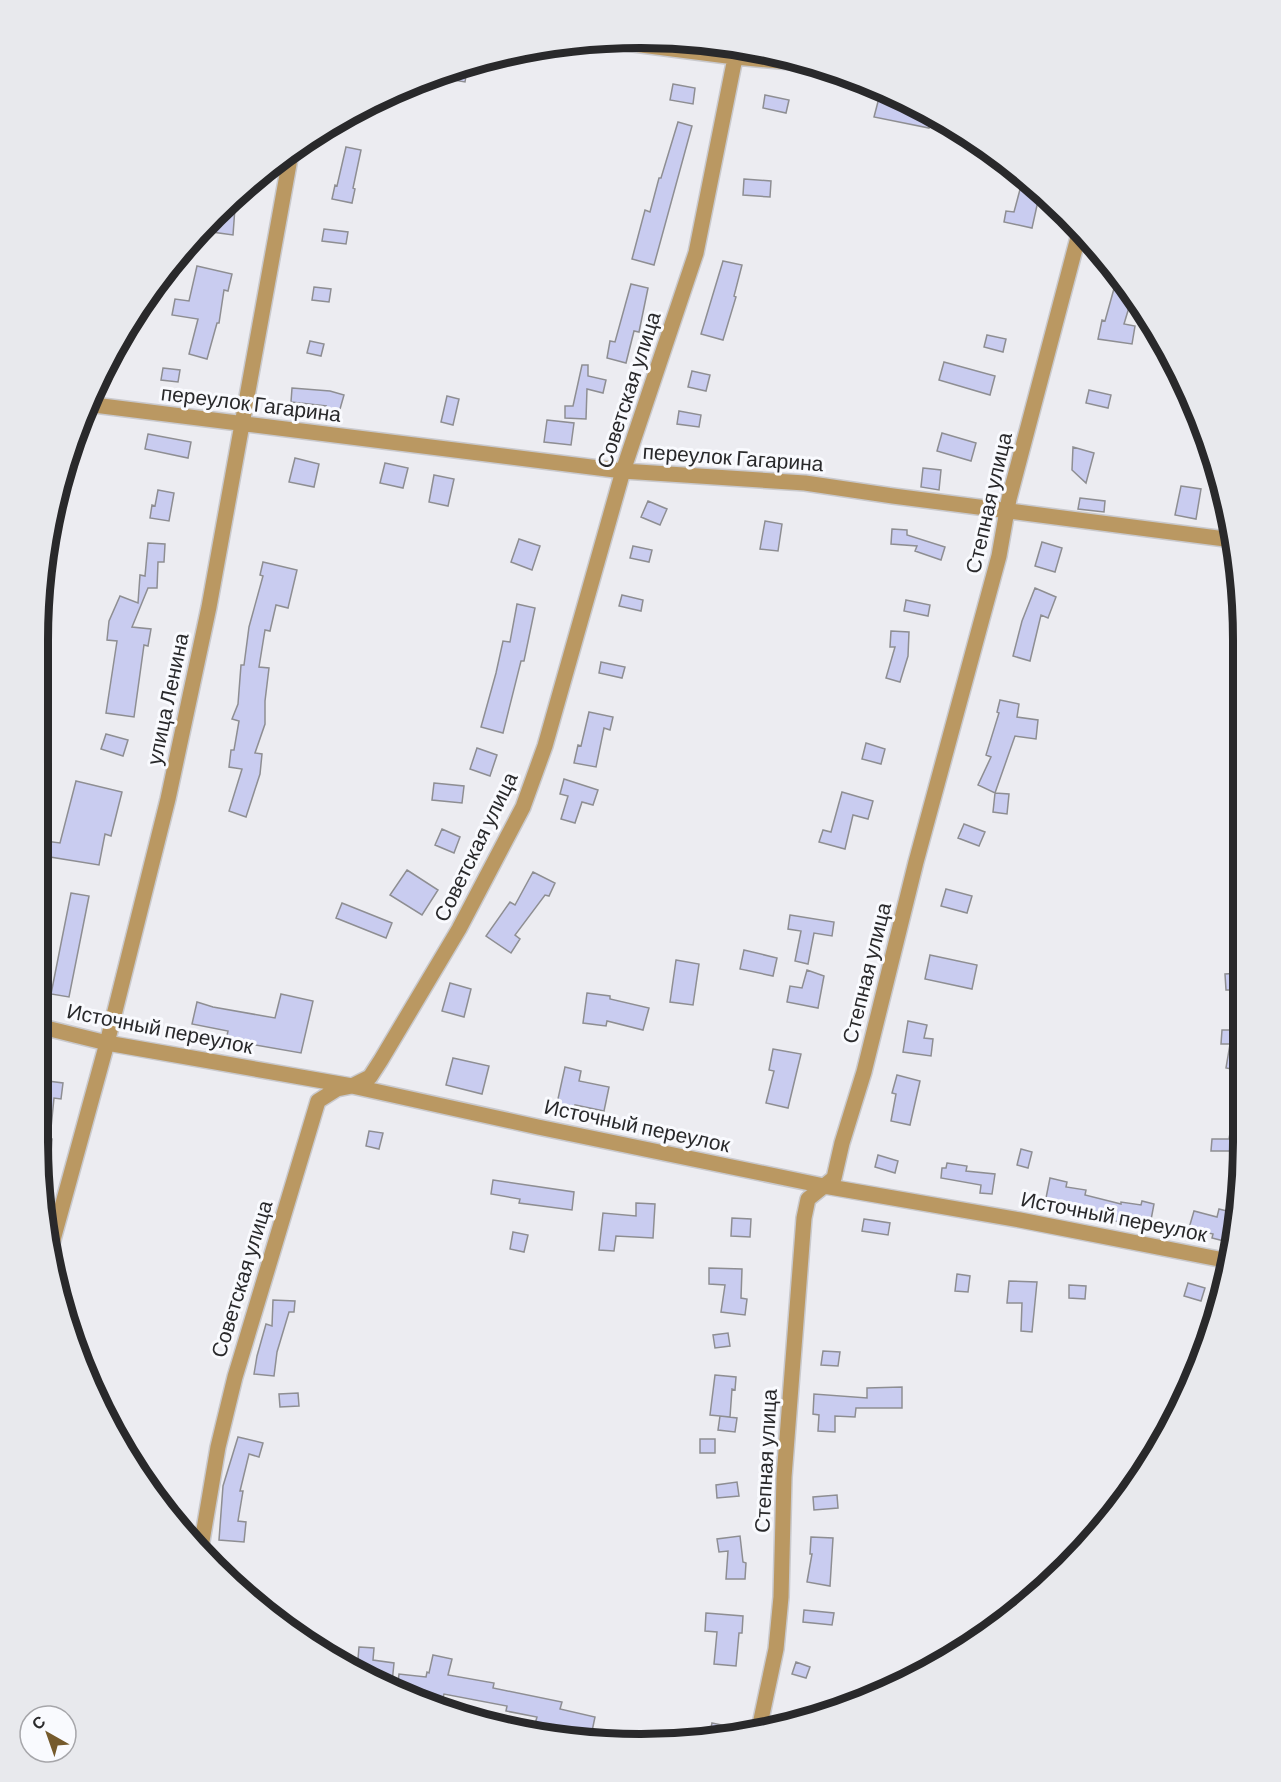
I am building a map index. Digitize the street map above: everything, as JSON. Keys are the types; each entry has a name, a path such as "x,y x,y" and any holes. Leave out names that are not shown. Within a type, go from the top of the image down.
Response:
{"street":[{"name":"Советская улица","path":"202,1540 218,1447 235,1377 318,1101 337,1089 352,1086 370,1077 381,1060 459,929 523,807 545,746 624,471 696,253 735,56"},
{"name":"улица Ленина","path":"55,1233 107,1043 168,799 209,607 289,164"},
{"name":"Степная улица","path":"761,1722 776,1649 781,1597 784,1477 804,1218 808,1198 834,1178 842,1143 864,1072 916,862 999,556 1007,511 1077,241"},
{"name":"переулок Гагарина","path":"97,405 624,471 805,483 1224,539"},
{"name":"Источный переулок","path":"48,1028 107,1043 352,1086 824,1186 1020,1220 1221,1260"}],"building":[{"path":"466,74 465,82 453,80 453,78"},
{"path":"673,84 695,88 693,104 670,100"},
{"path":"765,95 789,100 786,113 763,108"},
{"path":"879,98 930,123 929,128 874,117"},
{"path":"678,122 692,126 654,265 632,259 645,210 650,212"},
{"path":"346,147 361,150 352,203 332,199"},
{"path":"744,179 771,181 770,197 743,195"},
{"path":"1021,186 1038,202 1032,228 1004,222 1006,211 1014,212"},
{"path":"235,210 233,235 212,232"},
{"path":"324,229 348,232 346,244 322,241"},
{"path":"723,261 742,265 734,296 736,297 723,340 701,334"},
{"path":"197,266 232,274 228,291 224,290 219,323 217,323 207,359 189,354 198,319 172,315 175,299 189,301"},
{"path":"631,284 648,288 639,332 634,331 626,363 607,358 610,341 615,342"},
{"path":"1115,285 1129,306 1124,324 1135,326 1132,344 1098,339 1102,320 1105,321"},
{"path":"314,287 331,289 329,302 312,300"},
{"path":"987,335 1006,339 1003,352 984,347"},
{"path":"310,341 324,344 321,356 307,353"},
{"path":"944,362 995,376 990,395 939,380"},
{"path":"582,365 588,365 588,376 606,380 603,393 587,389 586,419 565,418 565,406 573,406"},
{"path":"163,368 180,370 178,382 161,380"},
{"path":"692,371 710,375 706,391 688,387"},
{"path":"292,388 330,391 344,395 338,416 324,412 326,406 291,402"},
{"path":"1089,390 1111,395 1108,408 1086,403"},
{"path":"447,396 459,399 453,425 441,422"},
{"path":"679,411 701,415 699,427 677,424"},
{"path":"547,420 574,423 571,445 544,442"},
{"path":"942,433 976,443 971,461 937,451"},
{"path":"148,434 191,442 188,458 145,449"},
{"path":"1073,447 1094,453 1086,483 1072,470"},
{"path":"295,458 319,464 314,487 289,482"},
{"path":"385,463 408,468 403,488 380,483"},
{"path":"923,468 941,470 939,490 921,487"},
{"path":"434,475 454,479 448,506 429,502"},
{"path":"1181,486 1201,489 1196,519 1175,515"},
{"path":"158,490 174,493 169,521 150,518"},
{"path":"1080,498 1105,501 1104,512 1078,509"},
{"path":"648,501 667,509 660,525 641,517"},
{"path":"765,521 782,524 778,551 760,549"},
{"path":"892,529 907,530 907,535 945,547 941,560 915,551 917,546 891,544"},
{"path":"519,539 540,546 532,570 511,562"},
{"path":"1042,542 1062,548 1055,572 1035,566"},
{"path":"148,543 165,544 164,562 158,562 157,588 148,588 132,627 151,629 148,646 144,645 134,717 106,713 117,641 107,640 109,621 120,596 138,603 140,575 145,576"},
{"path":"633,546 652,550 649,562 630,558"},
{"path":"263,562 297,570 288,608 276,605 270,631 265,630 259,667 269,668 265,724 255,753 262,754 260,774 246,817 229,811 242,769 229,767 239,721 232,719 238,704 241,665 244,665 249,627 263,576 260,575"},
{"path":"1035,588 1056,597 1048,618 1041,615 1030,661 1013,656 1022,621"},
{"path":"622,595 643,600 641,611 619,606"},
{"path":"906,600 930,605 928,616 904,611"},
{"path":"517,604 535,608 524,661 521,661 503,733 481,727 503,641 510,642"},
{"path":"891,631 909,632 908,656 900,682 886,678 895,647 890,647"},
{"path":"601,662 625,667 622,678 599,673"},
{"path":"1000,700 1019,704 1017,717 1038,720 1036,739 1015,736 995,793 978,785 991,757 986,755 999,713 997,712"},
{"path":"589,712 613,717 610,730 604,728 596,767 574,763 578,745 581,746"},
{"path":"106,734 128,740 123,756 101,749"},
{"path":"866,743 885,749 881,764 862,759"},
{"path":"477,748 497,755 490,776 470,769"},
{"path":"564,779 598,790 593,805 582,802 575,823 561,819 568,796 560,794"},
{"path":"76,781 122,792 111,836 105,834 99,865 48,857 48,841 60,843"},
{"path":"434,783 464,786 462,803 432,800"},
{"path":"842,792 873,801 868,819 853,815 845,849 819,842 823,830 831,832"},
{"path":"995,793 1009,794 1007,814 993,812"},
{"path":"964,824 985,832 979,846 958,838"},
{"path":"442,829 460,837 454,853 435,845"},
{"path":"407,870 438,890 422,915 390,895"},
{"path":"533,872 555,883 549,896 545,895 515,935 520,939 511,953 486,936 510,902 515,905"},
{"path":"946,889 972,896 967,913 941,906"},
{"path":"71,893 89,896 69,997 51,994"},
{"path":"342,903 392,923 386,938 336,918"},
{"path":"790,915 834,922 832,936 814,933 808,964 795,961 801,931 788,929"},
{"path":"744,950 777,958 773,976 740,969"},
{"path":"930,955 977,965 972,989 925,979"},
{"path":"676,960 699,964 693,1005 670,1002"},
{"path":"807,970 824,976 818,1008 787,1002 790,986 802,988"},
{"path":"1225,974 1233,974 1233,990 1226,990"},
{"path":"450,983 471,989 464,1017 442,1011"},
{"path":"587,993 610,996 610,999 649,1008 643,1030 607,1021 606,1026 583,1023"},
{"path":"281,994 313,1001 301,1053 226,1040 228,1031 192,1024 197,1002 275,1018"},
{"path":"908,1021 927,1025 924,1038 933,1039 931,1056 903,1052"},
{"path":"1233,1025 1233,1069 1226,1068 1230,1044 1221,1044 1222,1030 1232,1030"},
{"path":"773,1049 801,1054 788,1108 766,1103 774,1071 769,1070"},
{"path":"453,1058 489,1066 482,1094 446,1085"},
{"path":"565,1067 581,1071 579,1081 609,1087 604,1111 575,1105 573,1112 556,1108"},
{"path":"897,1075 920,1081 910,1125 891,1121 896,1094 892,1093"},
{"path":"48,1081 63,1083 61,1099 54,1098 50,1138 52,1139 51,1153 48,1153"},
{"path":"1233,1116 1233,1151 1211,1151 1212,1139 1229,1139"},
{"path":"369,1131 383,1133 379,1149 366,1146"},
{"path":"1021,1149 1032,1152 1028,1168 1017,1165"},
{"path":"878,1155 898,1161 895,1173 875,1167"},
{"path":"947,1163 967,1166 966,1171 995,1174 992,1194 980,1193 981,1185 941,1178 942,1168 946,1168"},
{"path":"1050,1178 1067,1182 1066,1187 1086,1190 1085,1195 1121,1204 1121,1202 1141,1205 1142,1201 1154,1204 1150,1225 1132,1221 1131,1224 1115,1221 1045,1203"},
{"path":"493,1180 574,1192 572,1210 519,1203 520,1199 491,1194"},
{"path":"636,1203 655,1204 653,1238 616,1236 614,1251 599,1250 603,1213 636,1216"},
{"path":"1219,1209 1229,1211 1225,1241 1212,1238 1213,1234 1189,1228 1194,1211 1217,1217"},
{"path":"732,1218 751,1219 750,1237 731,1236"},
{"path":"864,1219 890,1223 888,1235 862,1231"},
{"path":"513,1232 528,1235 524,1252 510,1249"},
{"path":"709,1268 742,1269 741,1298 747,1299 745,1315 721,1312 725,1285 709,1284"},
{"path":"957,1274 970,1276 968,1292 955,1291"},
{"path":"1009,1281 1037,1282 1032,1332 1021,1331 1022,1303 1007,1303"},
{"path":"1188,1283 1205,1288 1201,1301 1184,1296"},
{"path":"1069,1285 1086,1286 1085,1299 1069,1298"},
{"path":"273,1300 295,1301 294,1312 289,1312 277,1352 274,1376 254,1374 266,1324 272,1326"},
{"path":"728,1333 730,1346 715,1348 713,1335"},
{"path":"823,1351 840,1352 838,1366 821,1365"},
{"path":"715,1375 736,1377 735,1390 732,1389 730,1417 710,1415"},
{"path":"902,1387 902,1408 856,1408 855,1417 835,1416 835,1432 818,1431 819,1415 813,1414 814,1394 867,1398 867,1388"},
{"path":"298,1393 299,1406 280,1407 279,1394"},
{"path":"720,1416 737,1418 735,1432 718,1430"},
{"path":"238,1437 263,1443 259,1457 249,1454 240,1491 243,1491 238,1521 246,1522 244,1542 219,1540 223,1486"},
{"path":"700,1439 715,1439 715,1453 700,1453"},
{"path":"737,1482 739,1496 717,1498 716,1485"},
{"path":"837,1495 838,1508 814,1510 813,1497"},
{"path":"740,1536 743,1562 746,1563 745,1579 726,1579 728,1551 719,1552 717,1539"},
{"path":"811,1537 833,1538 830,1586 807,1582 812,1554 810,1554"},
{"path":"804,1610 834,1613 832,1625 803,1622"},
{"path":"706,1613 743,1616 736,1666 714,1664 717,1632 705,1631"},
{"path":"359,1647 374,1648 373,1660 394,1663 392,1679 378,1673 358,1662"},
{"path":"433,1655 452,1659 448,1675 494,1683 493,1688 562,1702 560,1709 595,1717 592,1732 535,1724 537,1717 506,1711 507,1706 444,1694 442,1700 398,1682 399,1674 426,1677 427,1672 429,1673"},
{"path":"796,1662 810,1667 806,1678 792,1674"},
{"path":"712,1723 727,1726 727,1728 711,1730"}]}
